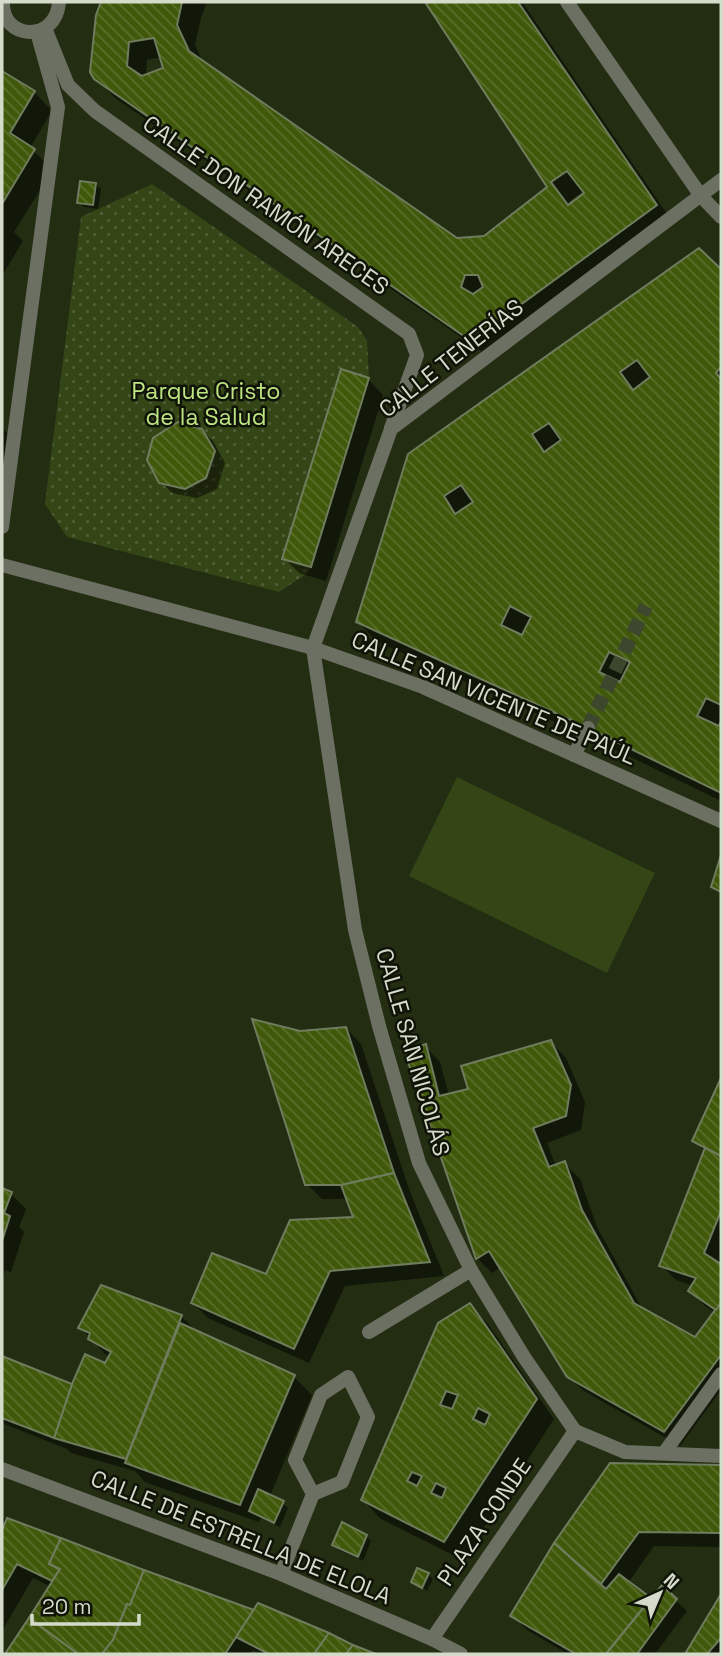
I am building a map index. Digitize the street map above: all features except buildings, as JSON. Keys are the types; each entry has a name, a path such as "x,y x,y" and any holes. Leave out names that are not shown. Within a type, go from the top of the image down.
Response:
{"street":[{"path":"3,2 2,7 10,23 27,32 41,30 53,22 59,2"},
{"path":"567,2 701,196 721,217"},
{"path":"2,527 58,107 41,30"},
{"name":"CALLE DON RAMÓN ARECES","path":"41,30 68,85 95,111 409,334 417,355 391,429"},
{"name":"CALLE TENERÍAS","path":"313,648 391,429 721,180"},
{"name":"CALLE SAN VICENTE DE PAÚL","path":"2,565 313,648 423,687 721,821"},
{"name":"CALLE SAN NICOLÁS","path":"313,648 355,930 379,1026 419,1163 471,1270 524,1357 575,1431"},
{"path":"574,755 588,728"},
{"path":"369,1332 471,1270"},
{"path":"664,1453 721,1374"},
{"path":"281,1574 313,1494 342,1482 368,1417 348,1377 321,1395 295,1460 313,1494"},
{"path":"575,1431 625,1452 721,1456"},
{"name":"PLAZA CONDE","path":"432,1639 575,1431"},
{"name":"CALLE DE ESTRELLA DE ELOLA","path":"2,1469 281,1574 461,1654"}],"green space":[{"name":"Parque Cristo de la Salud","path":"152,184 358,327 367,341 369,378 311,567 308,573 279,592 67,537 45,504 81,217"},
{"path":"457,777 655,873 607,973 409,876"}],"tunnel":[{"path":"588,728 646,606"}]}
